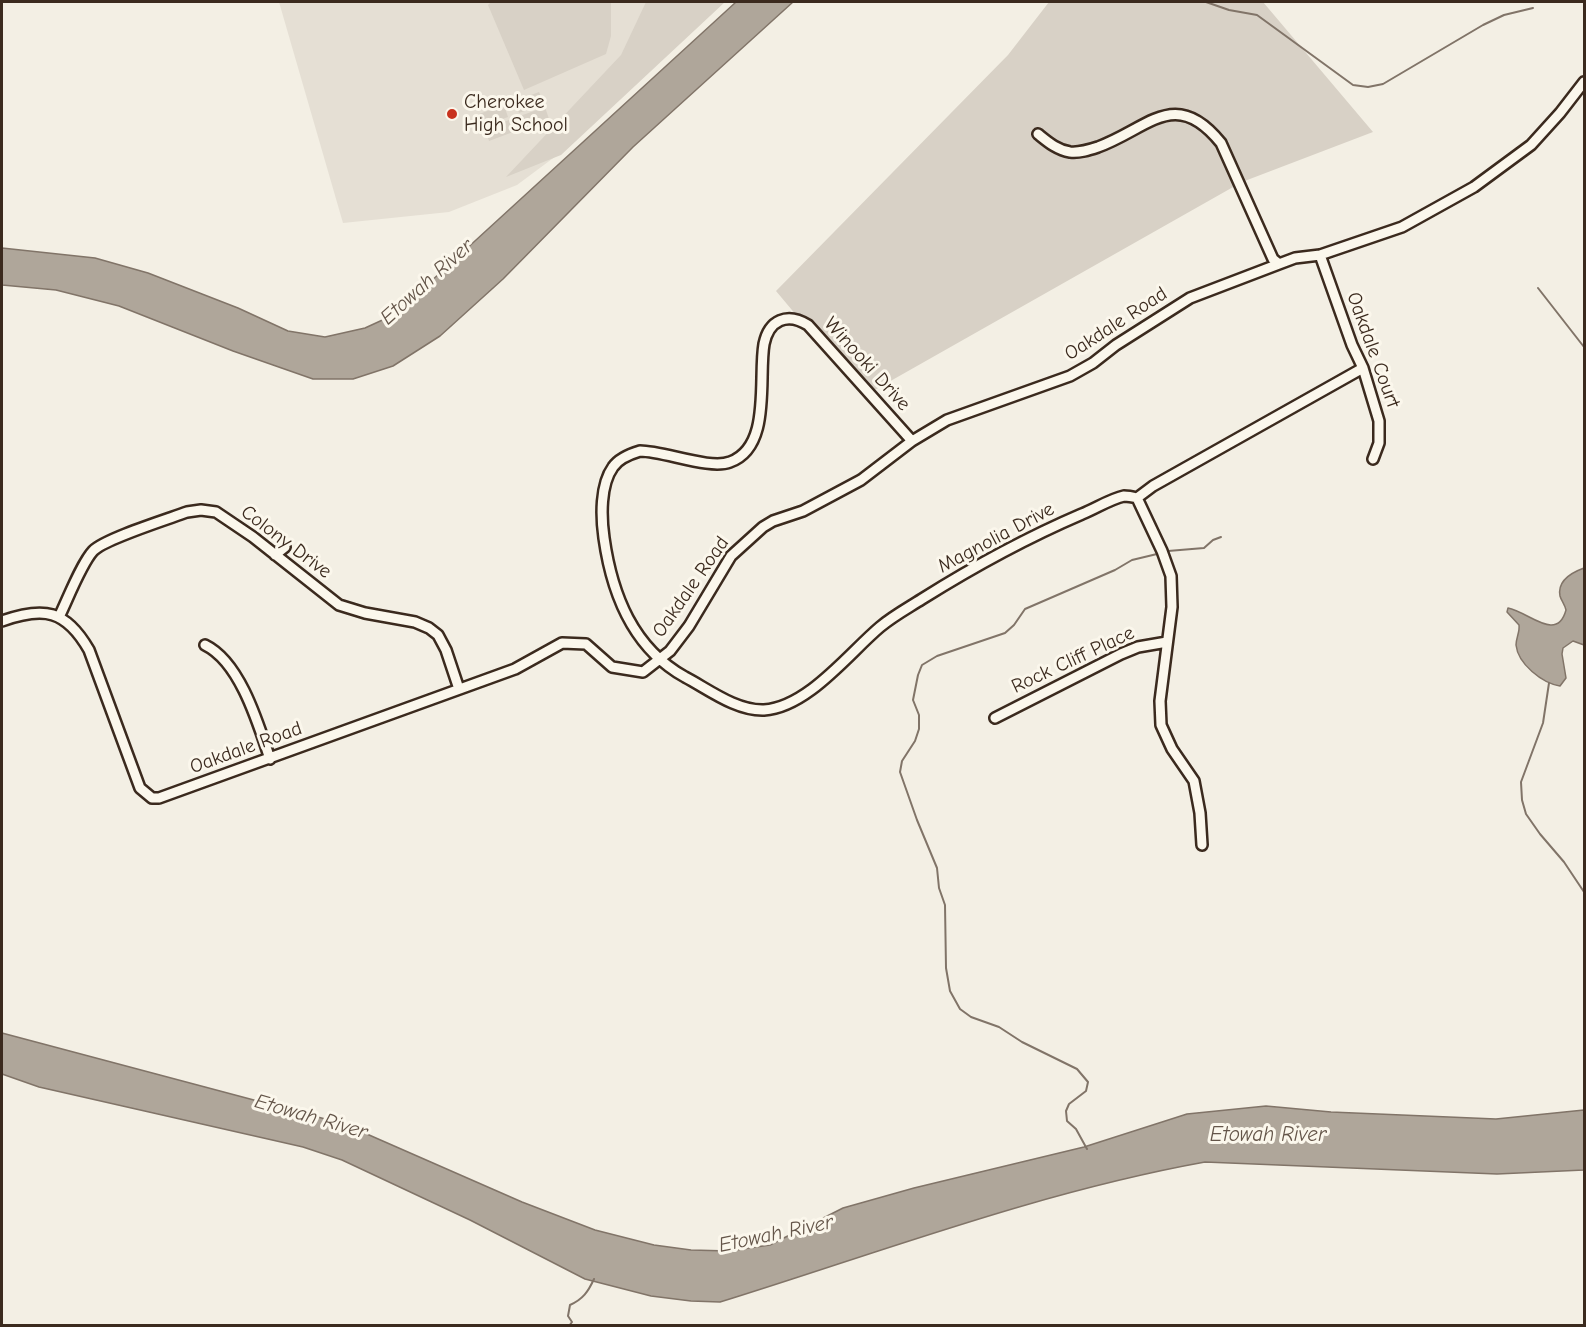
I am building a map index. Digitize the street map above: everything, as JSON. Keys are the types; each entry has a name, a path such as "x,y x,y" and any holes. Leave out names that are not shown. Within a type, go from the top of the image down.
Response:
{"street":[{"name":"Oakdale Road","path":"59,617 67,621 79,633 89,650 133,774 144,793 152,798 159,798 270,759 524,665 562,643 586,644 612,667 643,672 670,651 689,626 731,556 748,539 773,520 803,511 861,480 912,441 947,420 1070,376 1190,298 1279,264 1320,255 1402,227 1474,187 1530,145 1554,120 1584,82"},
{"path":"1038,134 1057,148 1070,152 1083,151 1116,140 1150,120 1165,116 1185,115 1195,120 1221,143 1274,259 1279,264"},
{"name":"Oakdale Court","path":"1320,255 1379,421 1380,443 1373,459"},
{"name":"Winooki Drive","path":"659,660 627,619 612,578 603,531 603,495 607,479 619,461 640,451 720,464 739,458 751,443 759,419 764,346 772,327 790,317 808,325 912,441"},
{"name":"Magnolia Drive","path":"659,660 741,706 764,710 782,706 821,681 881,626 954,579 1003,551 1059,524 1125,496 1137,498 1153,486 1362,368"},
{"path":"1137,498 1171,576 1172,607 1160,700 1161,725 1172,749 1194,781 1200,813 1202,845"},
{"name":"Colony Drive","path":"59,617 93,551 105,542 187,512 201,510 216,512 291,565 339,605 365,613 416,622 429,628 438,635 445,647 459,689"},
{"path":"275,555 285,547"},
{"path":"2,621 21,614 50,613 59,617"},
{"name":"Rock Cliff Place","path":"995,718 1120,654 1138,647 1167,642"},
{"path":"205,645 216,650 231,667 257,718 270,759"}],"shaded area":[{"name":"Cherokee High School","path":"279,2 673,2 564,150 517,185 449,212 343,223"},
{"path":"491,2 611,2 611,36 606,54 524,90 488,5"},
{"path":"646,2 725,2 561,155 506,177 621,55"},
{"path":"1049,2 1263,2 1373,132 1242,182 864,396 776,291 1008,55"},
{"path":"539,92 544,104 519,113 515,101"},
{"path":"504,105 508,117 483,126 479,114"},
{"path":"545,107 549,119 525,128 520,116"},
{"path":"509,120 513,132 489,141 485,129"}],"water":[{"name":"Etowah River","path":"736,2 793,2 633,147 503,279 440,336 393,366 353,379 313,379 233,351 119,306 56,290 2,285 2,248 95,258 148,273 238,308 288,331 325,337 365,328 389,317 417,294"},
{"path":"1584,568 1584,645 1573,641 1563,648 1566,678 1560,686 1539,677 1526,666 1516,645 1519,625 1507,612 1508,608 1542,623 1556,624 1562,620 1566,610 1560,596 1563,581"},
{"name":"Etowah River","path":"2,1033 344,1124 522,1202 595,1230 654,1245 691,1250 729,1251 770,1245 843,1208 914,1188 1084,1147 1187,1114 1266,1106 1331,1112 1496,1119 1584,1110 1584,1170 1497,1174 1205,1162 1021,1206 720,1302 691,1301 651,1296 585,1279 470,1220 342,1160 303,1147 39,1087 2,1074"}],"waterway":[{"path":"1206,2 1229,10 1257,15 1353,85 1368,87 1383,84 1483,25 1504,15 1533,8"},
{"path":"1538,288 1584,347"},
{"path":"1168,551 1204,548 1213,540 1221,537"},
{"path":"1087,1149 1076,1129 1067,1121 1066,1111 1069,1104 1086,1091 1088,1082 1077,1069 1022,1042 999,1027 971,1017 960,1009 950,991 946,968 945,905 939,888 937,868 900,772 902,761 915,741 919,729 919,715 913,700 922,665 937,656 1005,633 1025,609 1115,570 1132,560 1157,554"},
{"path":"1549,683 1543,723 1521,782 1522,800 1526,814 1564,862 1584,892"},
{"path":"569,1326 572,1322 568,1316 570,1305 585,1295 594,1279"}],"place":[{"name":"Cherokee High School","path":"452,114"}]}
